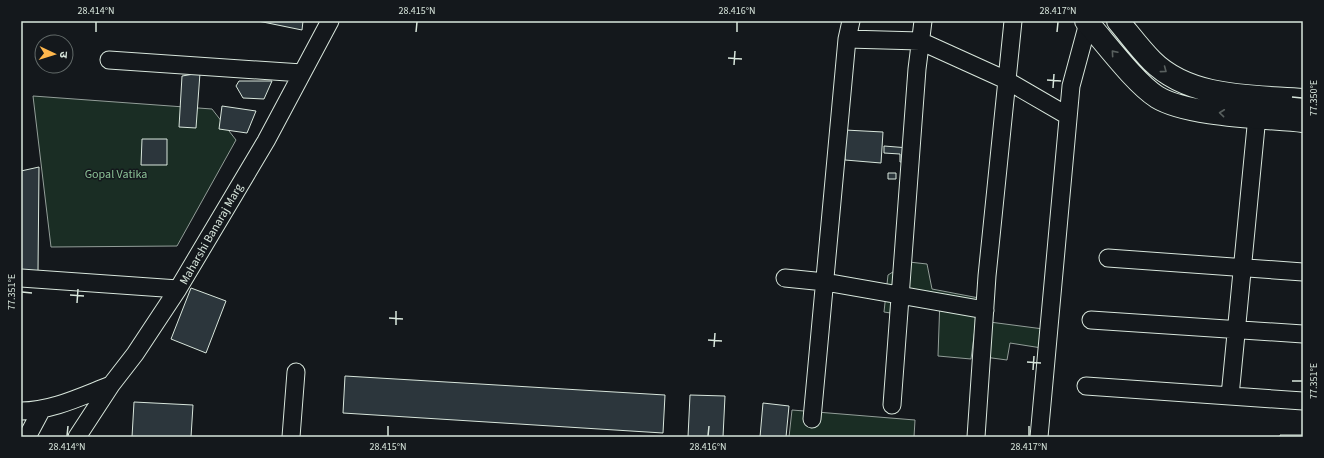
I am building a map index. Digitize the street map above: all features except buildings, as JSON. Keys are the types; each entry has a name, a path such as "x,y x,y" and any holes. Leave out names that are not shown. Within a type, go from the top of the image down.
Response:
{"street":[{"name":"Maharshi Banaraj Marg","path":"77,437 111,385 135,354 178,290 266,141 330,21"},
{"path":"812,418 847,39 851,21"},
{"path":"892,405 920,41 923,21"},
{"path":"976,437 985,310 1006,80 1013,21"},
{"path":"1118,21 1152,62 1172,76 1218,93 1303,100"},
{"path":"1039,437 1071,86 1087,22"},
{"path":"1087,22 1141,83 1157,97 1177,106 1193,109 1303,121"},
{"path":"847,39 920,41 1006,80 1068,116"},
{"path":"109,60 302,73"},
{"path":"1230,396 1257,116"},
{"path":"1108,258 1303,272"},
{"path":"21,278 178,290"},
{"path":"785,278 825,282 900,297 985,310"},
{"path":"1091,320 1303,334"},
{"path":"291,437 296,372"},
{"path":"21,411 42,409 111,385"},
{"path":"1086,386 1303,401"},
{"path":"27,437 42,409"}],"green space":[{"name":"Gopal Vatika","path":"33,96 212,109 236,140 177,246 51,247"},
{"path":"909,262 927,264 932,289 979,298 971,359 938,356 940,298 900,287 897,314 884,312 888,275"},
{"path":"982,321 1051,330 1048,349 1010,343 1007,360 977,356"},
{"path":"792,410 915,420 914,437 789,437"}]}
